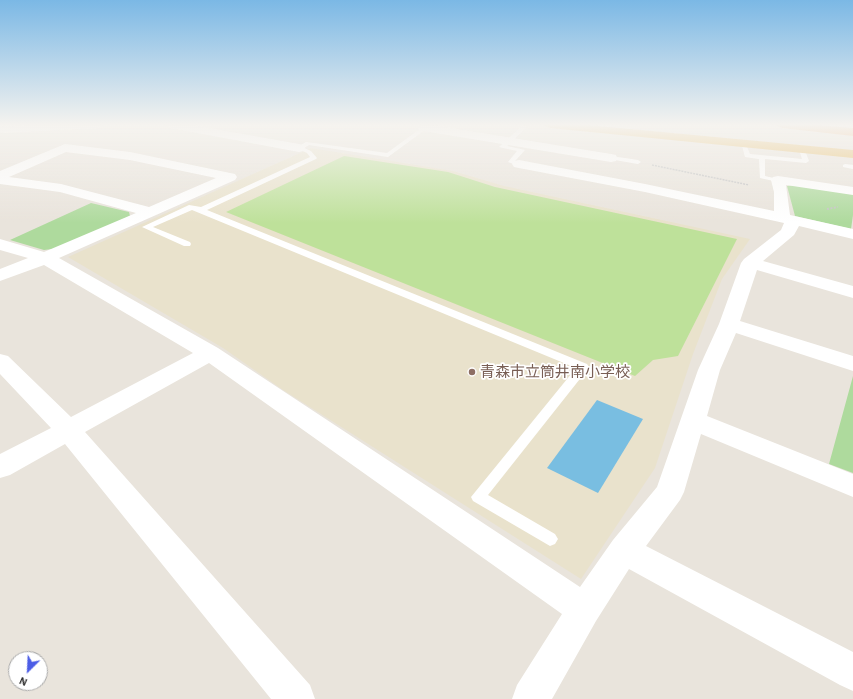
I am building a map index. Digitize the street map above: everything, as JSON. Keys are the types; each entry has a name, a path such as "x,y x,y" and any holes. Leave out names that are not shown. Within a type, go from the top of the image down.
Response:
{"street":[{"path":"0,176 43,158"},
{"path":"0,275 45,258 230,178 137,158"},
{"path":"593,177 611,158"},
{"path":"519,164 593,177 853,234"},
{"path":"0,180 61,188 150,212"},
{"path":"788,219 782,215 780,186 853,191"},
{"path":"530,699 584,609 624,550 670,492 694,421 709,370 729,324 750,263 788,232 788,219"},
{"path":"0,244 45,258 210,353 584,609"},
{"path":"750,263 853,292"},
{"path":"729,324 853,364"},
{"path":"0,467 210,353"},
{"path":"0,362 68,430 296,699"},
{"path":"694,421 853,486"},
{"path":"624,550 853,672"}],"lane":[{"path":"201,210 314,158"},
{"path":"515,158 511,162 519,164"},
{"path":"611,158 638,162"},
{"path":"762,158 762,177 780,186"},
{"path":"769,158 806,161 805,158"},
{"path":"845,166 853,167"},
{"path":"186,244 146,226 192,207 582,367 478,497 550,539"}],"path":[{"path":"638,162 780,186"}],"shaded area":[{"name":"青森市立筒井南小学校","path":"290,158 370,158 453,171 504,186 750,239 722,279 693,354 655,468 581,579 283,390 223,348 68,257"}],"green space":[{"path":"341,158 355,158 448,172 495,187 737,239 678,356 653,360 635,376 226,212"},
{"path":"794,185 853,194 851,229 795,216 787,186"},
{"path":"91,203 129,212 130,216 61,248 44,250 10,240"},
{"path":"853,376 853,473 829,464"}],"water":[{"path":"597,400 643,419 598,493 547,468"}],"place":[{"name":"青森市立筒井南小学校","path":"472,372"}]}
